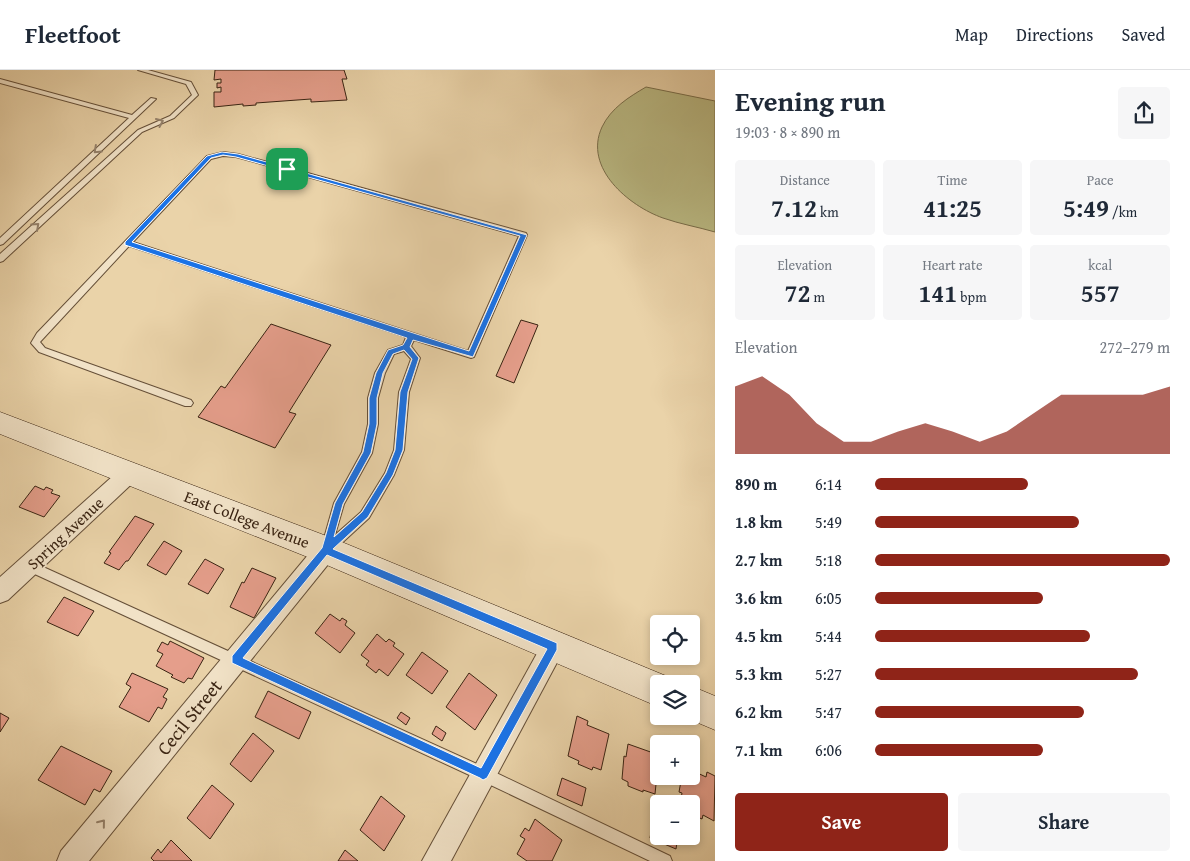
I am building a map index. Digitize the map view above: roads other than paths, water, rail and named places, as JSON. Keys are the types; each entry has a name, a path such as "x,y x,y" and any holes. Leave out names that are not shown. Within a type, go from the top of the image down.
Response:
{"main road":[{"name":"East College Avenue","path":"0,423 326,550 650,686"},
{"path":"700,707 715,713"}],"street":[{"name":"Spring Avenue","path":"0,592 130,473"},
{"name":"Cecil Street","path":"71,861 326,550"},
{"path":"436,861 553,647"}],"lane":[{"path":"0,259 140,130 172,117 195,95 190,83 141,70"},
{"path":"0,81 132,117"},
{"path":"0,242 153,98"},
{"path":"128,243 411,337 471,355 524,235 243,157 222,154 209,157 40,335 35,343 42,350 188,403"},
{"path":"326,550 339,503 367,453 373,424 373,398 380,373 391,352 406,347 411,337"},
{"path":"326,550 365,514 389,475 396,459 399,450 404,392 416,358 406,347"},
{"path":"30,566 483,774 666,861"}]}
